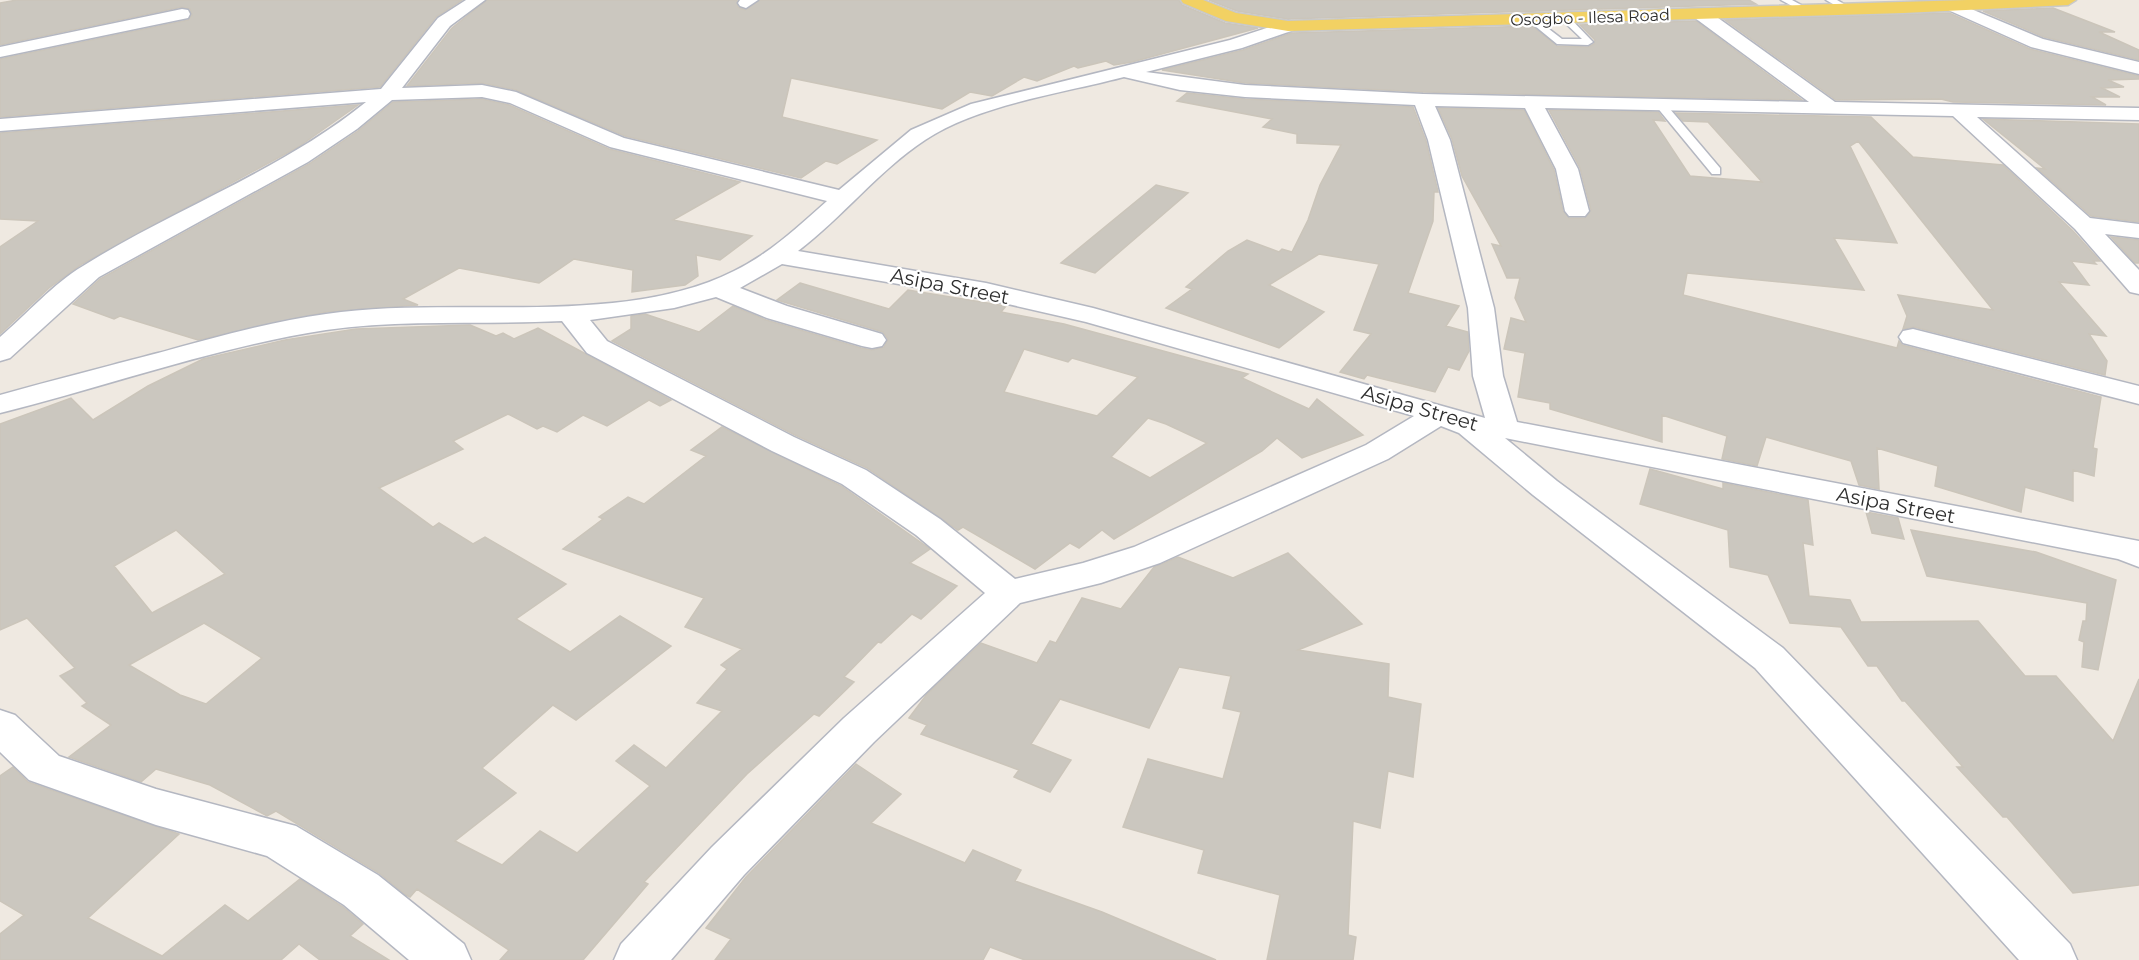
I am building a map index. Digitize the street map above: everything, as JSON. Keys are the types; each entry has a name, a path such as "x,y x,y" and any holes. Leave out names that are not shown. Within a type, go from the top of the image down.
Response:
{"main road":[{"name":"Osogbo - Ilesa Road","path":"1189,0 1232,17 1288,26 1850,10 2068,0"}],"street":[{"path":"0,352 90,272 300,157 350,124 387,94 444,22 477,0"},
{"path":"1952,6 2037,43 2139,68"},
{"path":"0,52 182,14"},
{"path":"1701,14 1829,107"},
{"path":"0,404 260,334 317,323 374,317 619,310 678,300 718,288 751,272 776,255 912,139 943,121 978,108 1236,44 1288,26"},
{"path":"1124,73 1180,84 1245,91 1423,100 2139,114"},
{"path":"0,125 387,94 482,92 516,98 616,143 844,198"},
{"path":"1423,100 1439,140 1481,308 1488,376 1471,423"},
{"path":"1531,101 1567,170 1577,211"},
{"path":"1959,111 2083,224 2139,286"},
{"path":"2083,224 2139,231"},
{"name":"Asipa Street","path":"776,255 986,291 1093,316 1471,423 2135,546"},
{"path":"718,288 777,312 872,340"},
{"path":"569,312 597,347 783,444 854,477 928,527 1008,593"},
{"path":"1913,337 2139,395"},
{"path":"639,960 729,861 859,730 1008,593 1088,574 1147,555 1377,452 1471,423"},
{"path":"1471,423 1545,488 1769,658 2052,960"},
{"path":"0,726 44,768 156,807 280,840 361,890 446,960"}],"lane":[{"path":"1785,0 1808,11"},
{"path":"1830,0 1850,10"},
{"path":"1532,19 1560,42 1588,42 1586,37 1565,18"},
{"path":"1660,104 1716,171"}],"building":[{"path":"17,0 462,0 436,17 380,87 0,117 0,59 188,20 192,15 190,9 182,7 0,45 0,3"},
{"path":"487,0 737,0 738,7 745,10 760,0 1179,0 1182,5 1225,23 1258,28 1132,62 1114,65 1106,61 1078,68 1074,66 1037,81 1024,77 992,96 970,92 942,109 791,78 782,117 877,140 837,164 826,161 801,178 625,136 516,90 482,83 407,86 452,28"},
{"path":"1209,0 1749,0 1756,4 1288,19 1237,11"},
{"path":"2053,8 2115,32 2099,32 2139,50 2139,60 2044,37 1983,11"},
{"path":"1949,13 2030,49 2139,76 2139,79 2108,80 2124,87 2102,88 2120,97 2092,97 2106,105 1953,102 1941,99 1836,100 1725,20"},
{"path":"1696,21 1802,100 1423,92 1245,83 1162,70 1243,50 1292,33 1532,26 1557,46 1588,47 1594,44 1595,40 1580,25"},
{"path":"1187,93 1245,99 1413,107 1426,141 1438,192 1434,192 1433,221 1408,293 1459,306 1446,326 1468,332 1469,351 1459,370 1448,367 1435,392 1367,375 1364,379 1340,372 1371,334 1354,330 1379,264 1319,254 1269,285 1324,312 1279,348 1166,308 1192,289 1186,287 1228,251 1247,240 1279,252 1282,249 1292,252 1308,220 1320,185 1341,145 1297,143 1297,134 1263,127 1272,119 1177,101"},
{"path":"482,99 509,105 609,149 740,182 673,220 752,236 720,260 696,255 698,276 685,285 632,292 633,270 574,259 539,283 459,268 403,299 418,305 326,312 198,340 120,316 114,319 73,304 100,279 309,164 358,131 393,102"},
{"path":"358,105 298,147 82,264 49,288 0,334 0,247 38,221 0,219 0,133"},
{"path":"1438,108 1524,110 1554,170 1563,211 1569,218 1585,218 1591,210 1580,168 1549,110 1658,112 1665,121 1653,120 1690,176 1762,182 1708,122 1683,121 1676,113 1871,117 1913,157 2003,165 2073,231 2100,261 2093,261 2096,264 2071,261 2089,285 2059,282 2106,336 2089,334 2107,361 2105,375 1914,327 1903,329 1907,316 1898,295 1993,310 1858,141 1850,146 1897,243 1834,238 1864,290 1687,273 1683,295 1897,348 1899,341 1902,345 2101,397 2093,448 2097,449 2094,476 2073,470 2073,501 2025,487 2021,512 1935,486 1938,466 1877,448 1879,489 1859,485 1851,461 1766,437 1757,466 1722,459 1727,436 1662,415 1662,442 1550,409 1550,403 1518,397 1525,353 1504,349 1511,318 1526,322 1515,298 1520,278 1507,278 1492,244 1501,246 1462,176 1452,139"},
{"path":"1983,119 2139,124 2139,222 2091,216 2037,168 2045,169"},
{"path":"1156,185 1188,193 1095,273 1061,263"},
{"path":"2111,237 2139,240 2139,263 2135,263"},
{"path":"800,283 889,309 908,290 1006,306 1001,312 1064,324 1248,374 1242,378 1309,409 1317,399 1363,435 1302,458 1277,438 1262,451 1114,539 1102,530 1079,548 1070,543 1035,569 963,527 958,530 867,468 795,435 612,341 631,329 631,316 645,314 699,332 733,306 766,320 861,348 872,350 884,347 888,339 883,332 777,300","holes":["1024,349 1068,362 1072,358 1138,377 1097,416 1004,392","1148,418 1166,424 1207,443 1150,478 1111,457"]},
{"path":"470,325 496,336 503,333 514,339 538,328 671,400 660,406 649,400 607,426 583,415 557,432 543,426 537,429 508,414 453,441 463,449 379,488 433,527 439,523 473,544 485,537 566,584 516,619 570,652 620,616 671,646 576,720 553,705 482,768 516,793 455,841 502,865 540,831 577,853 650,786 616,761 634,745 666,768 722,711 697,703 727,669 721,665 742,649 685,627 704,598 563,549 603,519 599,517 628,497 644,504 706,456 691,450 722,427 841,486 930,549 910,563 957,586 921,619 912,614 881,643 878,642 844,677 854,682 819,716 814,714 747,774 644,882 648,884 583,960 500,960 509,950 417,889 410,897 406,895 379,873 276,811 267,816 210,785 156,769 141,782 69,757 111,725 82,706 87,703 60,676 75,668 27,618 0,630 0,424 71,398 93,420 148,386 203,359 285,340 356,329","holes":["176,530 225,574 152,613 114,566","204,623 262,658 206,704 180,695 129,665"]},
{"path":"1650,469 1723,489 1723,483 1808,500 1813,545 1803,543 1809,596 1850,600 1861,622 1978,621 2025,676 2056,676 2113,741 2139,679 2139,885 2073,893 2007,817 2003,817 1957,767 1963,767 1905,701 1902,701 1877,666 1868,666 1841,627 1790,623 1768,575 1730,567 1728,530 1640,504"},
{"path":"1866,512 1898,518 1904,539 1872,533"},
{"path":"1911,530 2036,552 2116,580 2098,670 2082,667 2084,642 2079,640 2083,621 2086,621 2087,603 1927,576"},
{"path":"1288,553 1362,624 1298,650 1389,664 1388,697 1421,704 1413,777 1388,771 1380,828 1353,821 1348,935 1356,937 1353,960 1267,960 1280,895 1198,873 1204,850 1123,827 1148,759 1223,779 1241,712 1223,708 1231,676 1179,667 1149,728 1060,699 1031,744 1071,760 1050,792 1014,777 1019,770 921,734 927,725 909,718 927,694 981,643 1037,663 1050,641 1056,643 1082,598 1121,609 1154,567 1178,557 1233,578"},
{"path":"856,764 901,794 871,823 965,863 973,850 1021,870 1015,881 1102,912 1216,960 1025,960 990,947 983,960 715,960 731,939 706,928 746,877"},
{"path":"13,767 28,782 179,834 88,918 162,956 225,905 248,921 300,879 343,907 363,924 350,936 389,960 320,960 299,944 281,960 0,960 0,934 24,915 0,901 0,776"}]}
